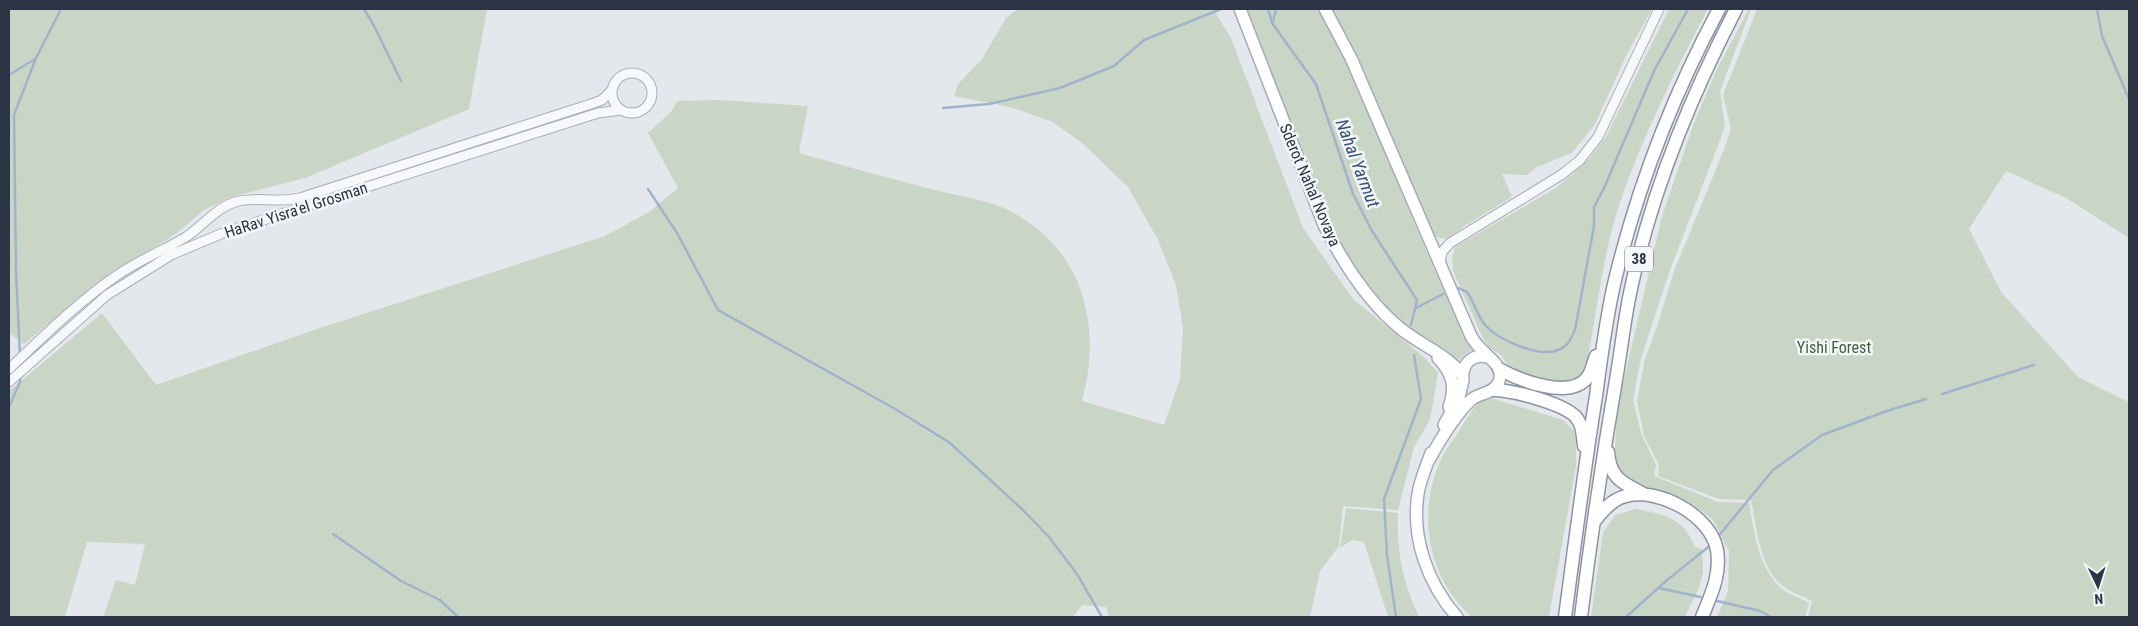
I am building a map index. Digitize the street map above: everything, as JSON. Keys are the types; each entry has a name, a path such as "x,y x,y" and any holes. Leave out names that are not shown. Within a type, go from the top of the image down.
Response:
{"highway":[{"name":"38","path":"1565,617 1582,484 1608,318 1629,227 1651,161 1679,89 1719,9"},
{"name":"38","path":"1581,617 1592,524 1632,285 1660,184 1693,96 1736,9"},
{"path":"1499,369 1514,377 1548,387 1565,388 1578,385 1587,378 1592,368 1608,318"},
{"path":"1487,391 1510,391 1562,407 1578,419 1584,445 1582,484"},
{"path":"1607,433 1608,464 1612,472 1623,483 1646,495"},
{"path":"1592,524 1602,512 1619,498 1634,494 1646,495 1674,503 1700,519 1714,539 1717,549 1718,574 1702,617"}],"main road":[{"name":"Sderot Nahal Novaya","path":"1240,9 1324,225 1336,249 1357,281 1383,312 1400,328 1452,363 1463,378"},
{"path":"1325,9 1351,58 1440,269 1475,344 1499,369 1499,380 1487,391 1473,399 1463,410 1429,460"},
{"path":"1430,350 1447,369 1453,386 1450,402 1418,494 1419,537 1430,576 1441,596 1457,617"},
{"path":"1437,439 1459,398 1465,364 1479,356 1490,358"},
{"path":"1463,378 1471,390 1487,391"}],"street":[{"path":"1440,269 1442,252 1450,243 1561,175 1580,160 1598,137 1659,9"},
{"path":"631,73 643,76 651,86 652,99 644,109 632,113 621,110 614,104 612,90 618,78 631,73"},
{"name":"HaRav Yisra'el Grosman","path":"9,369 99,288 136,263 185,238 212,215 229,205 239,201 283,201 308,196 594,103 602,100 612,90"},
{"name":"HaRav Yisra'el Grosman","path":"9,382 107,295 143,271 183,250 232,230 608,110 621,110"},
{"path":"1426,235 1435,242 1450,243"}],"green space":[{"path":"9,9 487,9 469,109 305,178 231,197 204,210 177,233 97,284 24,344 9,333"},
{"path":"1018,9 1213,9 1231,38 1303,228 1353,299 1426,359 1438,373 1430,420 1414,447 1398,510 1343,506 1339,546 1320,571 1310,617 1109,617 1106,607 1082,605 1073,617 103,617 116,580 135,585 145,544 87,542 65,617 9,617 9,391 102,313 156,385 317,329 605,236 649,212 678,188 648,133 671,112 677,101 719,100 808,106 799,153 935,190 973,198 1008,210 1030,223 1048,239 1063,257 1075,277 1083,298 1088,321 1090,346 1088,375 1082,401 1164,425 1180,379 1183,328 1176,285 1158,240 1128,187 1082,143 1053,122 1010,107 954,96 958,84 982,59 1006,18"},
{"path":"1243,9 1317,9 1325,22 1353,78 1432,265 1474,348 1455,362 1389,315 1338,248"},
{"path":"1330,9 1652,9 1627,54 1595,124 1572,153 1537,167 1527,175 1502,174 1512,197 1447,239 1437,237 1433,233 1356,52"},
{"path":"1669,9 1708,9 1653,119 1625,188 1612,230 1602,274 1587,363 1582,373 1569,384 1561,385 1511,372 1502,356 1489,347 1483,338 1453,271 1452,258 1455,247 1556,188 1590,158 1606,137"},
{"path":"1749,9 1751,9 1720,91 1725,127 1670,270 1641,358 1633,400 1641,433 1656,465 1654,476 1718,502 1749,503 1758,548 1767,570 1781,588 1809,603 1805,617 1717,617 1728,591 1729,551 1713,520 1698,508 1670,494 1635,484 1622,477 1615,456 1616,424 1623,384 1662,216 1694,123 1716,71"},
{"name":"Yishi Forest","path":"1757,9 2129,9 2129,238 2066,198 2006,171 1969,229 2001,292 2078,377 2129,402 2129,617 1808,617 1812,601 1784,587 1776,579 1764,559 1757,535 1751,500 1719,499 1658,476 1659,465 1644,436 1637,401 1645,359 1674,271 1724,150 1731,128 1723,95"},
{"path":"1491,398 1563,420 1574,431 1576,466 1549,617 1472,617 1456,601 1444,582 1435,562 1430,541 1428,519 1430,497 1435,476 1443,455 1471,412 1477,404"},
{"path":"1346,508 1398,513 1398,540 1402,566 1413,605 1419,617 1388,617 1364,542 1352,540 1340,548"},
{"path":"1636,509 1656,513 1679,523 1685,529 1695,547 1702,549 1703,572 1699,588 1685,617 1591,617 1603,533 1615,515"}],"waterway":[{"path":"20,356 16,272 14,115 36,58 61,9"},
{"path":"364,9 401,81"},
{"path":"943,108 989,104 1060,88 1114,66 1144,40 1221,9"},
{"name":"Nahal Yarmut","path":"1268,9 1272,23 1316,84 1353,194 1372,231 1417,300 1411,325"},
{"path":"1273,22 1276,9"},
{"path":"1458,288 1467,292 1480,318 1486,326 1500,337 1530,350 1541,352 1550,352 1564,347 1575,330 1594,226 1594,207 1654,71 1688,9"},
{"path":"2097,9 2102,36 2129,99"},
{"path":"9,75 35,59"},
{"path":"648,189 677,233 718,310 897,410 950,443 1023,510 1049,537 1077,574 1102,617"},
{"path":"1416,308 1443,294"},
{"name":"Nahal Yarmut","path":"1396,617 1387,555 1384,499 1421,399 1414,355"},
{"path":"1942,394 2034,365"},
{"path":"9,407 20,382 20,376"},
{"path":"1717,538 1773,470 1822,435 1926,399"},
{"path":"333,534 401,581 440,600 458,617"},
{"path":"1626,617 1666,581 1712,544"},
{"path":"1659,588 1705,598"},
{"path":"1713,600 1760,611 1771,617"}]}
